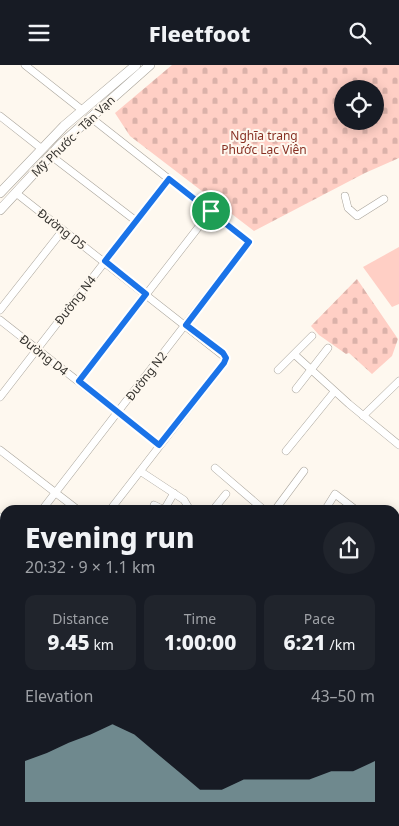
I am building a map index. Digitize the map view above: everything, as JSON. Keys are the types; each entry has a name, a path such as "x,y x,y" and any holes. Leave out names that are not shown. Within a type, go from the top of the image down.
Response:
{"main road":[{"name":"Mỹ Phước - Tân Vạn","path":"0,193 3,183 82,110 136,65"},
{"name":"Mỹ Phước - Tân Vạn","path":"0,210 50,155 150,65"}],"street":[{"path":"25,65 82,110"},
{"path":"0,116 42,149"},
{"path":"79,381 211,211 90,117"},
{"path":"50,155 136,221"},
{"name":"Đường N4","path":"0,397 169,179"},
{"name":"Đường D5","path":"16,193 105,261 226,358 159,445"},
{"path":"345,196 348,208 356,215 384,199"},
{"name":"Đường N2","path":"46,505 249,242 211,211"},
{"path":"0,310 63,230"},
{"name":"Đường D4","path":"0,320 159,445"},
{"path":"278,370 312,336"},
{"path":"296,389 328,348"},
{"path":"294,354 334,392 399,445"},
{"path":"363,416 399,381"},
{"path":"286,451 334,392"},
{"path":"114,505 159,445"},
{"path":"0,450 72,505"},
{"path":"215,468 258,505"},
{"path":"140,471 184,500 187,505"},
{"path":"279,505 304,471"},
{"path":"167,505 175,494"},
{"path":"170,505 175,494"},
{"path":"217,505 226,494"},
{"path":"328,505 335,495 349,505"}],"green space":[{"name":"Nghĩa trang Phước Lạc Viên","path":"172,65 399,65 399,158 365,173 254,231 130,136 115,113"},
{"path":"399,247 399,304 392,307 363,267"},
{"path":"357,279 398,339 392,356 372,374 349,353 346,354 319,335 311,326"}],"route":[{"path":"169,179 211,211 249,242 186,325 223,353 226,358 159,445 79,381 146,294 105,261 169,179"}]}
